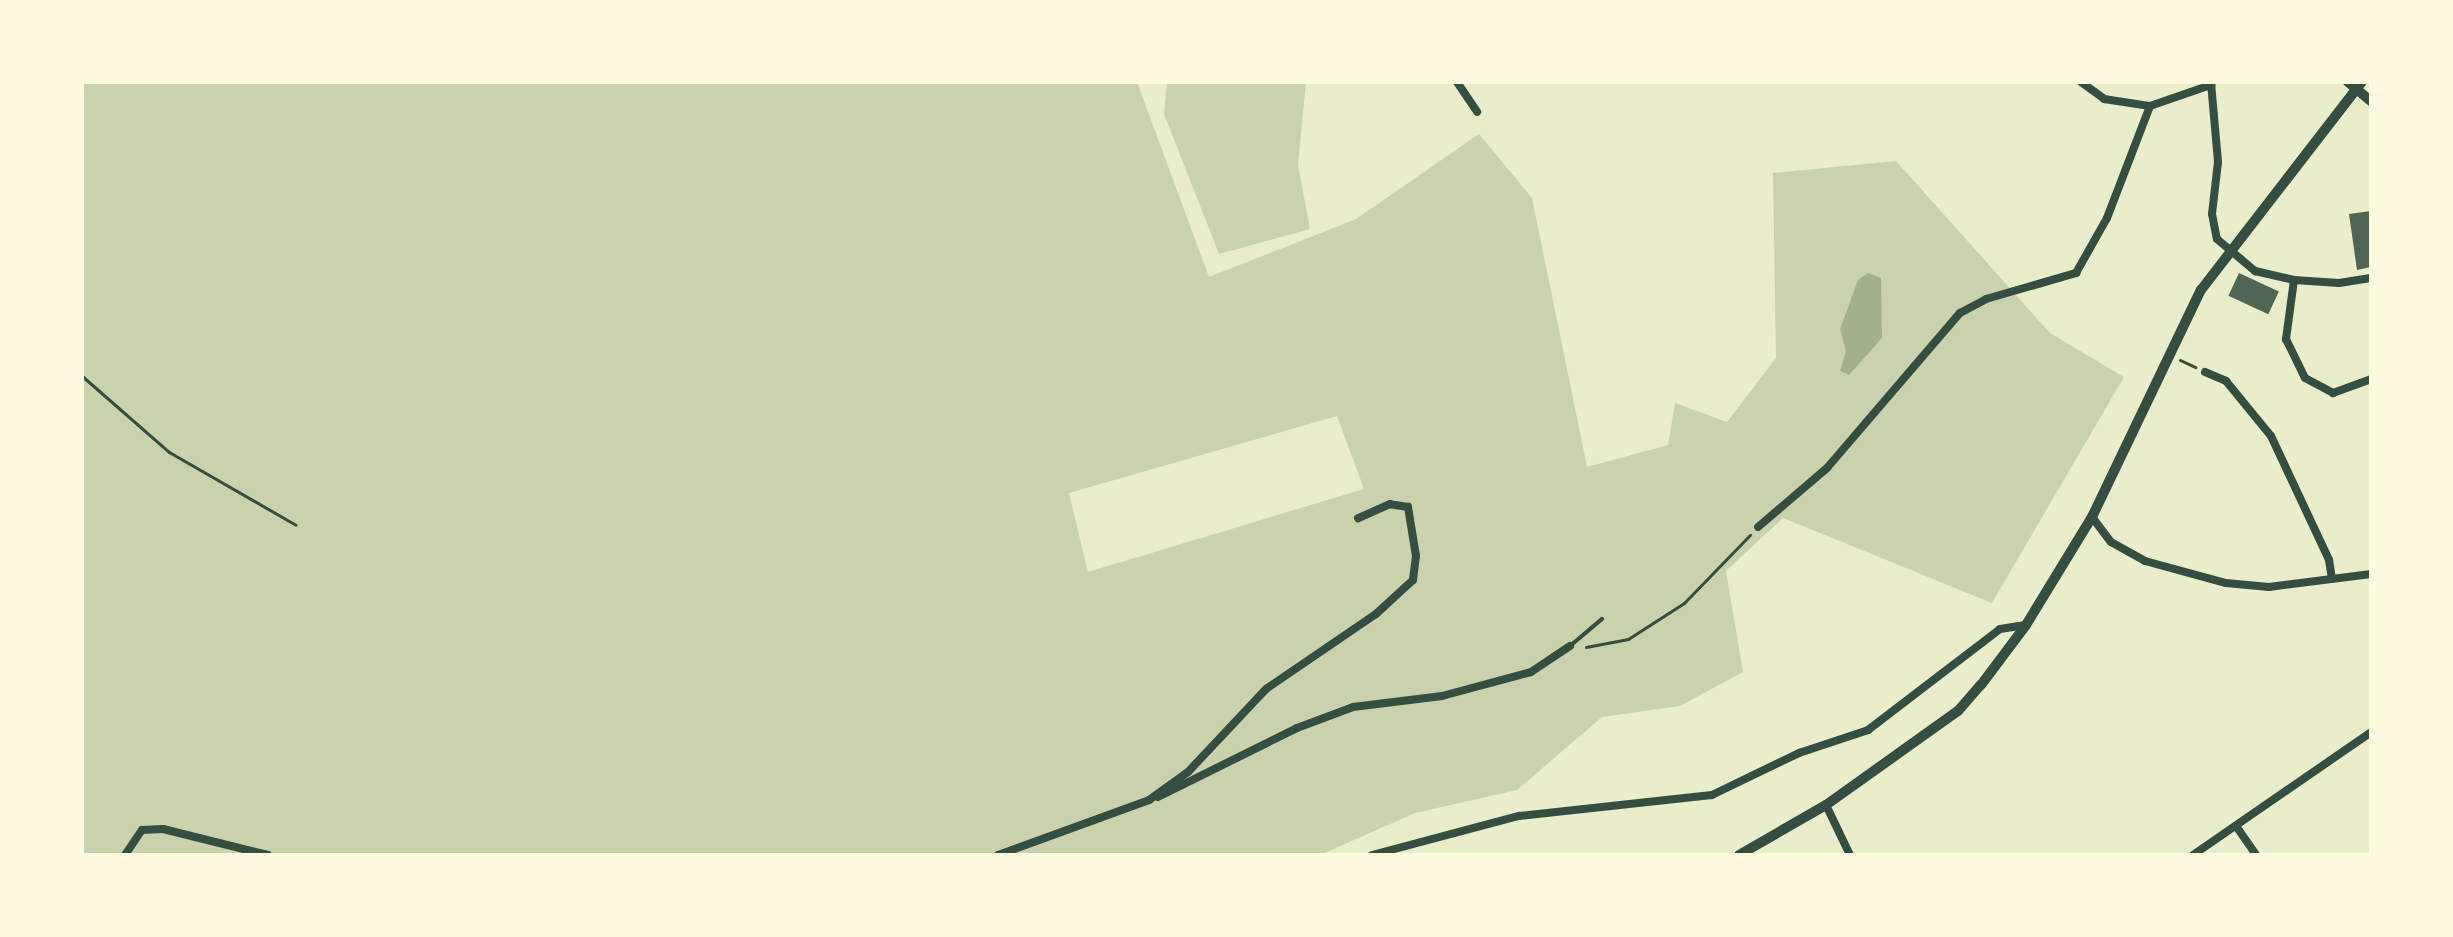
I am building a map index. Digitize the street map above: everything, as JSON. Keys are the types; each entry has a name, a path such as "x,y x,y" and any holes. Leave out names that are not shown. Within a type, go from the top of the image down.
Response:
{"street":[{"path":"1457,82 1477,112"},
{"path":"2081,82 2104,99 2150,106 2211,83 2218,162 2212,214 2217,239 2255,271 2294,280 2339,283 2371,278"},
{"path":"1739,855 1826,805 1958,711 2026,625 2092,517 2201,290 2354,84 2371,101"},
{"path":"1758,527 1827,468 1960,313 1986,299 2076,273 2107,218 2150,106"},
{"path":"2294,280 2286,339 2305,378 2333,393 2371,379"},
{"path":"2205,372 2226,381 2271,436 2329,560 2332,579"},
{"path":"1149,800 1188,772 1266,689 1376,614 1413,580 1416,556 1408,507 1390,504 1358,518"},
{"path":"2092,517 2111,542 2145,561 2188,575 2269,587 2371,574"},
{"path":"1372,855 1519,816 1712,795 1799,753 1868,730 2000,629 2026,625"},
{"path":"998,855 1177,791 1297,728 1353,707 1442,696 1531,672 1570,646"},
{"path":"2193,855 2371,732"},
{"path":"1826,805 1850,855"},
{"path":"2236,826 2256,855"},
{"path":"125,855 142,830 163,829 268,855"}],"lane":[{"path":"1570,646 1602,619"}],"path":[{"path":"2169,355 2205,372"},
{"path":"82,376 169,452 296,525"},
{"path":"1570,646 1628,639 1684,603 1758,527"}],"shaded area":[{"path":"82,82 1137,82 1209,277 1356,219 1479,134 1532,198 1587,467 1668,445 1675,403 1727,422 1776,358 1773,173 1896,161 2050,333 2124,377 1992,603 1783,518 1726,571 1743,672 1680,706 1602,717 1517,790 1415,813 1320,855 82,855","holes":["1337,416 1364,489 1088,572 1069,493"]},
{"path":"1167,82 1306,82 1298,165 1310,229 1219,254 1164,114"},
{"path":"1868,273 1881,278 1882,338 1849,375 1840,371 1846,351 1840,329 1858,280"}],"building":[{"path":"2371,211 2371,267 2357,270 2349,214"},
{"path":"2239,273 2279,292 2268,314 2228,296"}]}
